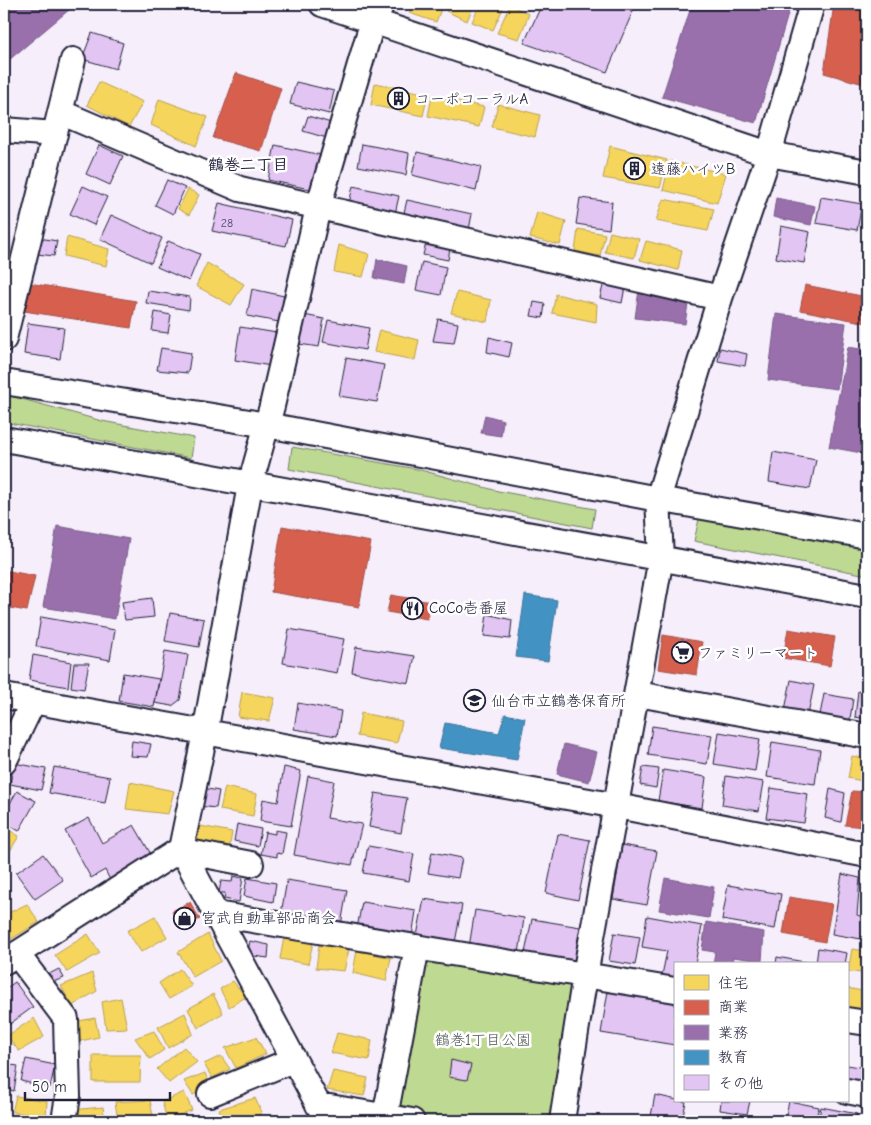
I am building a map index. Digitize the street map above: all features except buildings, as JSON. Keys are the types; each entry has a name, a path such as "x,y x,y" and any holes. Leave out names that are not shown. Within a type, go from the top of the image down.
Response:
{"street":[{"path":"322,4 378,12 769,154 867,172"},
{"path":"562,1121 586,975 661,558 658,499 720,298 769,154 812,4"},
{"path":"378,12 318,208 267,424 250,485 183,853 322,1113 385,1117 412,1121"},
{"path":"4,339 73,60"},
{"path":"60,112 240,189 720,298"},
{"path":"4,130 54,134"},
{"path":"4,382 267,424 658,499 867,536"},
{"path":"4,439 867,596"},
{"path":"638,694 867,736"},
{"path":"4,696 617,806 867,855"},
{"path":"4,762 33,702"},
{"path":"64,1121 68,1096 66,1020 11,958 183,853 194,853 251,864"},
{"path":"216,914 674,990"},
{"path":"385,1117 417,947"},
{"path":"848,1020 867,1023"},
{"path":"210,1094 293,1060"},
{"path":"848,1091 867,1095"}],"green space":[{"path":"4,394 102,421 194,438 191,458 4,422"},
{"path":"292,447 417,469 498,491 595,509 592,528 289,469"},
{"path":"699,519 867,549 867,575 694,541"},
{"name":"鶴巻1丁目公園","path":"417,947 585,975 562,1121 412,1121 385,1117"}],"place":[{"name":"コーポコーラルA","path":"399,99"},
{"name":"遠藤ハイツB","path":"635,169"},
{"name":"CoCo壱番屋","path":"413,608"},
{"name":"ファミリーマート","path":"682,653"},
{"name":"仙台市立鶴巻保育所","path":"475,701"},
{"name":"宮武自動車部品商会","path":"185,918"}],"district":[{"name":"鶴巻二丁目","path":"248,165"}]}
